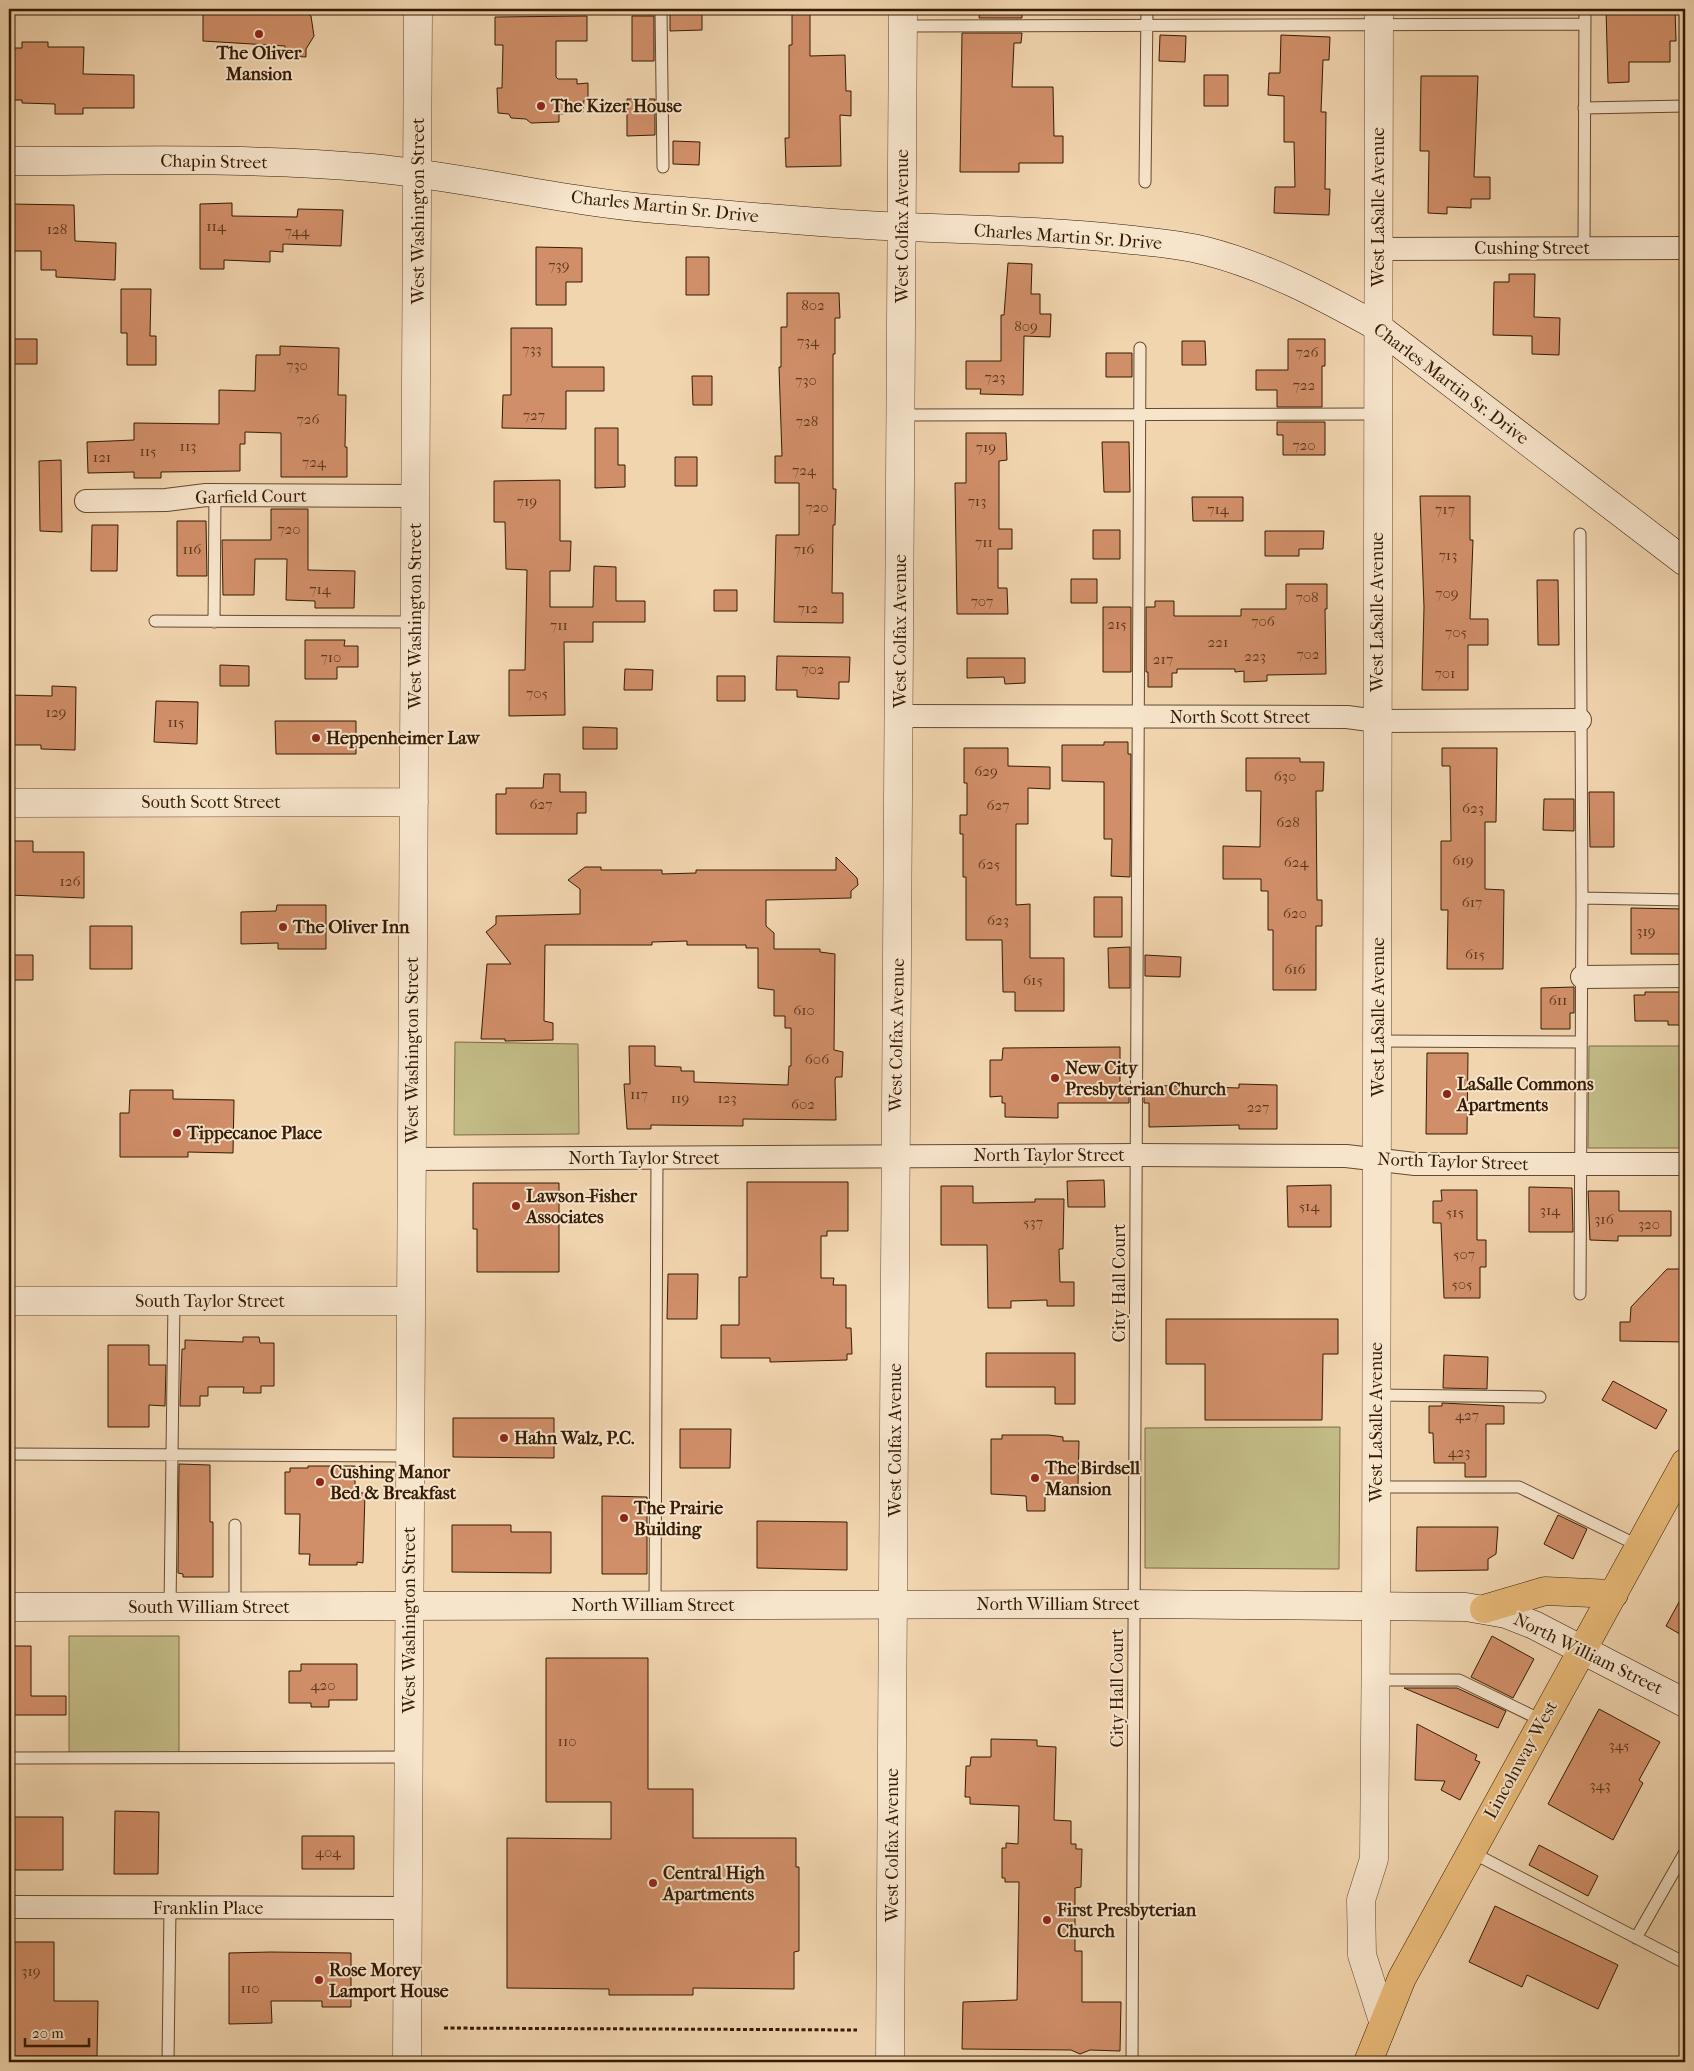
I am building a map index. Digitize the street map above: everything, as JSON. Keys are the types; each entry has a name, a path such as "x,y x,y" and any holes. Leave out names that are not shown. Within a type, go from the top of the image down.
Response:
{"main road":[{"name":"Lincolnway West","path":"1368,2062 1383,2020 1402,1978 1685,1463"},
{"path":"1484,1609 1545,1591 1614,1594"}],"street":[{"name":"West Washington Street","path":"407,2062 418,9"},
{"name":"West Colfax Avenue","path":"890,2062 903,17"},
{"name":"West LaSalle Avenue","path":"1379,17 1377,414 1378,1160 1374,1859 1362,1900 1362,1955 1383,2020"},
{"name":"Chapin Street","path":"9,161 238,160 418,173"},
{"name":"Charles Martin Sr. Drive","path":"418,173 610,205 902,227 1078,234 1174,245 1204,251 1249,264 1288,279 1378,327 1685,562"},
{"name":"Cushing Street","path":"1378,249 1685,248"},
{"name":"Garfield Court","path":"86,501 166,500 215,496 416,496"},
{"name":"North Scott Street","path":"899,716 1347,717 1377,721 1580,720"},
{"name":"South Scott Street","path":"9,802 414,802"},
{"path":"1582,977 1685,976"},
{"name":"North Taylor Street","path":"412,1159 1137,1155 1346,1156 1415,1164 1685,1164"},
{"name":"South Taylor Street","path":"9,1301 411,1301"},
{"name":"North William Street","path":"408,1606 1135,1604 1376,1605 1484,1609 1534,1625 1685,1703"},
{"name":"South William Street","path":"9,1607 408,1606"},
{"name":"Franklin Place","path":"9,1907 408,1908"}],"lane":[{"path":"661,9 663,167"},
{"path":"1145,182 1147,9"},
{"path":"1584,248 1585,9"},
{"path":"903,17 1147,26 1379,17 1585,24"},
{"path":"1584,108 1685,106"},
{"name":"City Hall Court","path":"1132,2062 1140,348"},
{"path":"901,415 1377,414"},
{"path":"214,622 215,496"},
{"path":"1580,534 1582,898 1580,1294"},
{"path":"155,622 415,622"},
{"path":"1582,898 1685,900"},
{"path":"1378,1041 1582,1042"},
{"path":"654,1605 657,1157"},
{"path":"170,1607 174,1301"},
{"path":"1376,1395 1540,1397"},
{"path":"9,1454 410,1456"},
{"path":"1376,1487 1519,1487 1639,1546"},
{"path":"235,1524 235,1607"},
{"path":"1375,1680 1459,1680 1543,1721"},
{"path":"9,1758 408,1757"},
{"path":"1471,1852 1685,1963"},
{"path":"1636,1938 1685,1852"},
{"path":"168,2062 170,1908"}],"path":[{"path":"444,2028 857,2030"}],"shaded area":[{"path":"455,1042 578,1044 579,1134 454,1135"},
{"path":"1589,1046 1685,1046 1685,1148 1588,1148"},
{"path":"1340,1427 1339,1569 1145,1568 1145,1428"},
{"path":"69,1636 179,1636 179,1753 69,1753"}],"building":[{"name":"The Oliver Mansion","path":"203,9 301,9 311,16 314,36 306,49 306,57 285,56 285,46 203,41"},
{"path":"670,9 702,9 702,30 670,31"},
{"path":"792,9 810,9 810,56 845,55 846,91 851,91 851,116 840,115 841,166 786,167 785,138 789,138 789,45 792,45"},
{"path":"980,9 1022,9 1022,18 979,18"},
{"path":"1606,9 1675,9 1676,41 1670,41 1670,62 1629,62 1629,82 1608,83"},
{"path":"587,16 587,41 556,41 556,77 558,79 577,79 577,84 588,83 588,100 584,100 583,112 559,114 559,122 531,123 526,119 511,118 509,114 498,113 497,88 502,88 503,45 495,45 495,17"},
{"path":"632,16 654,16 654,61 632,61"},
{"path":"962,33 1022,33 1021,43 1014,43 1012,87 1053,87 1054,136 1063,136 1063,163 1019,163 1019,172 960,172"},
{"path":"1160,35 1186,36 1185,62 1159,61"},
{"path":"1281,35 1330,37 1329,60 1323,60 1321,112 1326,112 1325,189 1330,189 1329,215 1274,213 1275,187 1295,187 1294,142 1284,142 1284,96 1268,95 1269,73 1280,73"},
{"path":"22,42 48,42 48,47 84,47 83,74 134,75 134,108 83,108 83,114 55,114 55,104 22,103 22,100 9,100 9,48 22,48"},
{"path":"1204,75 1228,75 1228,106 1204,106"},
{"path":"1421,76 1478,76 1474,177 1490,177 1490,199 1471,199 1471,208 1447,207 1447,214 1428,213 1429,151 1420,151"},
{"path":"627,99 655,99 655,135 627,136"},
{"path":"673,141 700,142 699,165 673,164"},
{"path":"232,203 232,216 297,217 298,209 343,210 341,246 283,244 283,252 270,251 270,262 224,260 224,269 200,269 200,204"},
{"path":"9,204 74,205 75,241 116,243 115,280 56,277 56,270 41,270 41,251 9,251"},
{"path":"536,247 582,248 582,282 566,282 566,305 536,305"},
{"path":"686,257 709,257 709,295 686,295"},
{"path":"1008,263 1032,264 1031,294 1040,294 1040,314 1051,314 1050,337 1024,336 1023,395 980,394 981,389 966,389 966,361 1001,361 1001,315 1004,315"},
{"path":"1509,274 1535,274 1534,317 1560,318 1559,355 1532,354 1532,336 1493,335 1494,282 1509,282"},
{"path":"121,289 151,289 150,336 156,336 156,365 127,365 127,333 121,333"},
{"path":"787,293 839,293 840,318 835,318 835,354 833,354 833,489 836,489 835,525 833,525 832,593 843,593 843,623 774,622 776,535 799,535 799,483 775,483 775,456 782,456 779,367 781,367 781,327 787,327"},
{"path":"511,328 552,328 552,367 604,367 604,391 566,391 566,429 502,428 503,395 511,395"},
{"path":"9,339 37,339 37,364 9,364"},
{"path":"1288,339 1325,339 1325,366 1322,366 1322,407 1277,407 1277,390 1256,390 1256,370 1288,370"},
{"path":"1182,341 1205,341 1206,365 1182,365"},
{"path":"280,346 339,348 338,395 346,395 345,447 347,447 347,477 281,477 281,433 245,432 245,444 240,444 240,471 161,472 161,478 134,478 134,472 88,473 87,442 134,440 134,423 219,424 219,390 255,391 256,355 280,355"},
{"path":"1106,353 1132,353 1132,377 1106,377"},
{"path":"692,376 712,376 712,405 693,405"},
{"path":"1277,422 1325,422 1325,455 1283,455 1283,435 1277,435"},
{"path":"595,428 618,428 618,465 625,465 625,487 595,488"},
{"path":"966,433 1006,433 1007,460 999,461 999,529 1012,529 1012,549 998,549 998,588 1007,588 1008,614 957,614 955,483 966,483"},
{"path":"1102,442 1129,442 1130,492 1104,492"},
{"path":"675,457 697,457 697,486 675,486"},
{"path":"61,460 62,532 40,531 39,461"},
{"path":"560,480 560,541 571,541 570,571 550,571 550,607 593,607 594,566 616,567 616,601 645,601 645,622 593,622 593,642 564,642 565,715 509,716 509,670 525,670 527,570 506,569 505,522 494,522 494,481"},
{"path":"1420,496 1470,496 1470,540 1473,540 1470,619 1488,619 1488,645 1468,645 1468,690 1422,690 1424,607"},
{"path":"1192,497 1243,497 1243,521 1193,521"},
{"path":"271,509 308,509 308,570 355,571 354,608 315,608 315,601 286,600 287,559 255,559 254,595 223,595 222,540 271,540"},
{"path":"177,521 206,521 207,576 177,576"},
{"path":"92,525 118,525 117,571 91,571"},
{"path":"1093,530 1120,530 1120,559 1093,559"},
{"path":"1265,531 1324,531 1323,549 1299,549 1299,556 1265,556"},
{"path":"1071,579 1097,579 1097,603 1071,603"},
{"path":"1537,580 1558,580 1559,645 1538,645"},
{"path":"1286,584 1327,584 1327,609 1325,609 1326,674 1267,675 1267,681 1244,682 1244,671 1235,672 1235,669 1177,669 1177,673 1172,673 1172,687 1148,687 1148,672 1146,672 1146,607 1155,607 1155,601 1174,601 1174,616 1241,616 1241,609 1286,609"},
{"path":"714,590 737,590 737,611 714,611"},
{"path":"1103,607 1131,607 1131,672 1103,672"},
{"path":"305,640 345,640 344,646 358,646 358,667 337,667 337,679 305,679"},
{"path":"777,656 850,657 849,682 839,682 839,699 797,697 797,690 776,690"},
{"path":"967,658 1025,658 1025,683 1005,684 1004,677 967,678"},
{"path":"220,665 249,666 249,686 220,686"},
{"path":"625,669 653,670 652,690 624,690"},
{"path":"717,676 745,676 745,701 717,701"},
{"path":"52,686 76,687 75,750 41,749 41,745 9,745 9,695 52,696"},
{"path":"156,701 198,702 197,744 154,742"},
{"name":"Heppenheimer Law","path":"275,721 356,721 356,754 276,754"},
{"path":"583,727 617,728 617,749 583,749"},
{"path":"1104,742 1128,742 1128,754 1131,754 1130,877 1111,876 1112,839 1104,839 1104,782 1062,781 1062,745 1104,745"},
{"path":"964,748 1008,748 1008,766 1050,767 1050,789 1028,788 1028,824 1016,824 1016,905 1030,904 1030,958 1064,958 1064,1011 1015,1011 1015,992 1003,992 1002,940 966,940 966,877 963,877 963,834 960,834 960,815 967,815 967,783 964,783"},
{"path":"1442,748 1497,748 1496,822 1485,822 1485,889 1504,890 1503,969 1447,969 1448,910 1441,910 1441,841 1451,841 1450,766 1442,766"},
{"path":"1246,758 1300,758 1300,762 1324,762 1323,791 1316,791 1317,900 1322,900 1322,926 1316,926 1316,990 1273,990 1273,930 1268,930 1268,891 1261,891 1261,879 1223,879 1223,846 1260,847 1261,791 1246,791"},
{"path":"544,774 560,774 560,792 586,792 586,813 577,813 577,834 496,834 496,794 506,794 506,788 543,788"},
{"path":"1589,792 1614,792 1614,847 1590,847"},
{"path":"1544,799 1574,799 1574,831 1543,830"},
{"path":"9,841 33,841 33,852 84,852 84,898 9,895"},
{"path":"836,857 857,878 858,885 851,891 851,898 766,900 766,926 774,933 774,949 820,949 820,952 835,954 834,1050 843,1052 842,1077 836,1077 835,1080 836,1120 743,1119 743,1126 651,1125 651,1129 627,1129 624,1084 630,1084 629,1046 655,1046 655,1066 681,1067 681,1071 694,1071 694,1082 788,1085 789,1066 791,1066 791,1028 785,1028 785,1016 774,1016 774,990 758,988 758,948 746,948 746,945 687,945 687,941 652,942 652,945 545,945 544,1021 553,1023 553,1040 505,1041 505,1039 481,1039 487,964 511,964 486,932 496,924 496,916 580,914 580,889 568,880 585,867 601,867 601,870 662,870 662,874 696,873 696,870 836,870"},
{"path":"1094,897 1122,897 1122,937 1094,937"},
{"name":"The Oliver Inn","path":"277,905 326,905 326,949 278,949 278,943 241,944 241,912 276,911"},
{"path":"1631,908 1685,909 1685,954 1631,954"},
{"path":"90,926 132,926 132,969 90,969"},
{"path":"1130,947 1130,988 1109,988 1108,948"},
{"path":"9,955 33,955 33,980 9,980"},
{"path":"1145,955 1181,957 1180,977 1145,976"},
{"path":"1574,987 1574,1013 1570,1013 1570,1029 1541,1029 1541,988"},
{"path":"1645,992 1685,992 1685,1025 1668,1025 1668,1021 1635,1021 1634,995 1645,995"},
{"name":"New City Presbyterian Church","path":"1120,1047 1120,1085 1129,1085 1129,1103 1058,1103 1058,1118 1005,1117 1005,1103 1002,1103 1002,1096 990,1097 990,1060 1002,1060 1003,1048"},
{"name":"LaSalle Commons Apartments","path":"1427,1053 1468,1053 1467,1134 1426,1134"},
{"path":"1239,1084 1277,1085 1277,1129 1239,1129 1239,1125 1149,1127 1149,1103 1144,1103 1144,1085 1239,1088"},
{"name":"Tippecanoe Place","path":"130,1090 173,1090 173,1099 234,1100 233,1153 188,1152 188,1157 120,1157 120,1113 129,1113"},
{"path":"1104,1180 1105,1207 1068,1207 1067,1181"},
{"path":"747,1182 848,1182 848,1231 827,1231 827,1236 821,1236 821,1278 834,1278 833,1285 846,1285 846,1328 851,1328 852,1354 847,1354 847,1360 770,1362 770,1358 721,1358 721,1325 739,1325 739,1277 747,1277"},
{"name":"Lawson-Fisher Associates","path":"473,1183 559,1183 559,1272 477,1272 477,1229 473,1229"},
{"path":"1331,1185 1331,1227 1288,1227 1287,1186"},
{"path":"941,1186 973,1186 973,1203 1035,1202 1035,1199 1064,1199 1063,1249 1059,1249 1060,1282 1074,1282 1074,1306 1047,1306 1047,1300 1011,1301 1011,1308 988,1308 987,1245 941,1245"},
{"path":"1529,1187 1572,1188 1573,1232 1529,1232"},
{"path":"1441,1190 1477,1190 1477,1240 1486,1240 1486,1267 1480,1267 1480,1298 1444,1298 1441,1223 1433,1223 1433,1201 1442,1201"},
{"path":"1588,1191 1619,1191 1619,1211 1671,1211 1671,1236 1618,1236 1618,1241 1590,1240"},
{"path":"1667,1269 1685,1269 1685,1342 1620,1341 1620,1322 1630,1322 1631,1307"},
{"path":"668,1274 698,1274 697,1319 667,1319"},
{"path":"1166,1319 1338,1319 1338,1354 1323,1354 1322,1420 1205,1420 1205,1364 1166,1364"},
{"path":"243,1337 259,1337 260,1343 274,1343 274,1386 261,1386 261,1393 243,1393 244,1387 208,1387 208,1396 200,1396 200,1406 180,1406 182,1349 185,1349 185,1340 243,1342"},
{"path":"108,1345 149,1345 149,1365 166,1365 165,1406 149,1405 149,1427 108,1427"},
{"path":"986,1353 1075,1353 1075,1404 1055,1404 1055,1387 986,1387"},
{"path":"1444,1355 1488,1357 1487,1389 1443,1388"},
{"path":"1613,1381 1667,1410 1656,1429 1602,1400"},
{"path":"1442,1403 1504,1406 1504,1424 1486,1424 1486,1477 1465,1477 1465,1463 1434,1463 1433,1433 1429,1433 1429,1406 1442,1406"},
{"name":"Hahn Walz, P.C.","path":"453,1418 554,1418 554,1458 453,1457"},
{"path":"680,1429 731,1429 730,1468 680,1468"},
{"name":"The Birdsell Mansion","path":"1002,1435 1049,1435 1063,1437 1063,1441 1079,1441 1078,1486 1049,1485 1049,1496 1045,1496 1045,1511 1027,1511 1026,1496 991,1494 991,1439 1002,1439"},
{"path":"179,1464 210,1465 210,1522 213,1522 213,1577 183,1577 183,1574 178,1573"},
{"path":"308,1466 355,1466 355,1493 365,1493 363,1563 357,1562 357,1565 309,1565 310,1554 299,1554 300,1514 285,1514 285,1472 290,1472 290,1468 308,1468"},
{"name":"The Prairie Building","path":"602,1496 647,1497 647,1574 602,1574"},
{"path":"1558,1515 1587,1529 1573,1559 1544,1544"},
{"path":"757,1521 847,1522 847,1570 757,1568"},
{"path":"452,1525 511,1525 511,1532 551,1532 551,1573 452,1572"},
{"path":"1417,1527 1498,1527 1496,1554 1488,1559 1488,1570 1416,1571"},
{"path":"1685,1591 1685,1637 1666,1626"},
{"path":"1492,1636 1534,1659 1513,1698 1471,1677"},
{"path":"9,1646 31,1646 31,1696 66,1696 66,1715 9,1715"},
{"name":"Central High Apartments","path":"546,1658 648,1658 648,1789 693,1789 693,1838 796,1838 796,1867 799,1867 799,1951 794,1952 794,1989 693,1988 693,1995 609,1995 609,1989 507,1988 507,1838 611,1839 611,1802 546,1802"},
{"path":"301,1664 357,1664 357,1700 329,1700 329,1707 311,1707 311,1703 289,1703 289,1671 301,1671"},
{"path":"1404,1688 1457,1688 1506,1711 1498,1728"},
{"path":"1599,1709 1660,1742 1639,1780 1643,1783 1613,1840 1548,1804"},
{"path":"1417,1724 1477,1755 1475,1760 1480,1762 1460,1800 1441,1790 1445,1781 1415,1780"},
{"name":"First Presbyterian Church","path":"991,1739 1037,1740 1037,1746 1056,1747 1054,1820 1071,1821 1071,1844 1076,1844 1076,1849 1082,1849 1081,1887 1075,1888 1075,1951 1082,1951 1082,2002 1121,2002 1120,2051 1090,2050 1080,2054 1071,2050 962,2049 963,2002 1017,2000 1019,1882 1005,1882 1005,1878 1002,1878 1002,1848 1006,1848 1006,1843 1018,1844 1019,1806 970,1804 970,1797 965,1797 966,1766 970,1766 971,1757 991,1757"},
{"path":"115,1811 159,1812 158,1874 114,1874"},
{"path":"9,1817 63,1817 63,1870 9,1870"},
{"path":"302,1836 354,1836 354,1869 302,1869"},
{"path":"1539,1845 1598,1876 1588,1896 1529,1865"},
{"path":"1495,1906 1618,1965 1598,2009 1527,1975 1522,1987 1469,1962"},
{"path":"9,1942 54,1942 54,2001 98,2001 97,2056 9,2056"},
{"path":"229,1953 351,1953 351,2007 322,2007 322,2001 271,2001 272,2023 229,2024"}],"place":[{"name":"The Oliver Mansion","path":"259,34"},
{"name":"The Kizer House","path":"541,106"},
{"name":"Heppenheimer Law","path":"316,738"},
{"name":"The Oliver Inn","path":"283,927"},
{"name":"New City Presbyterian Church","path":"1055,1078"},
{"name":"LaSalle Commons Apartments","path":"1447,1094"},
{"name":"Tippecanoe Place","path":"177,1133"},
{"name":"Lawson-Fisher Associates","path":"516,1206"},
{"name":"Hahn Walz, P.C.","path":"504,1438"},
{"name":"The Birdsell Mansion","path":"1035,1478"},
{"name":"Cushing Manor Bed & Breakfast","path":"320,1482"},
{"name":"The Prairie Building","path":"624,1518"},
{"name":"Central High Apartments","path":"653,1883"},
{"name":"First Presbyterian Church","path":"1047,1920"},
{"name":"Rose Morey Lamport House","path":"319,1980"}]}
